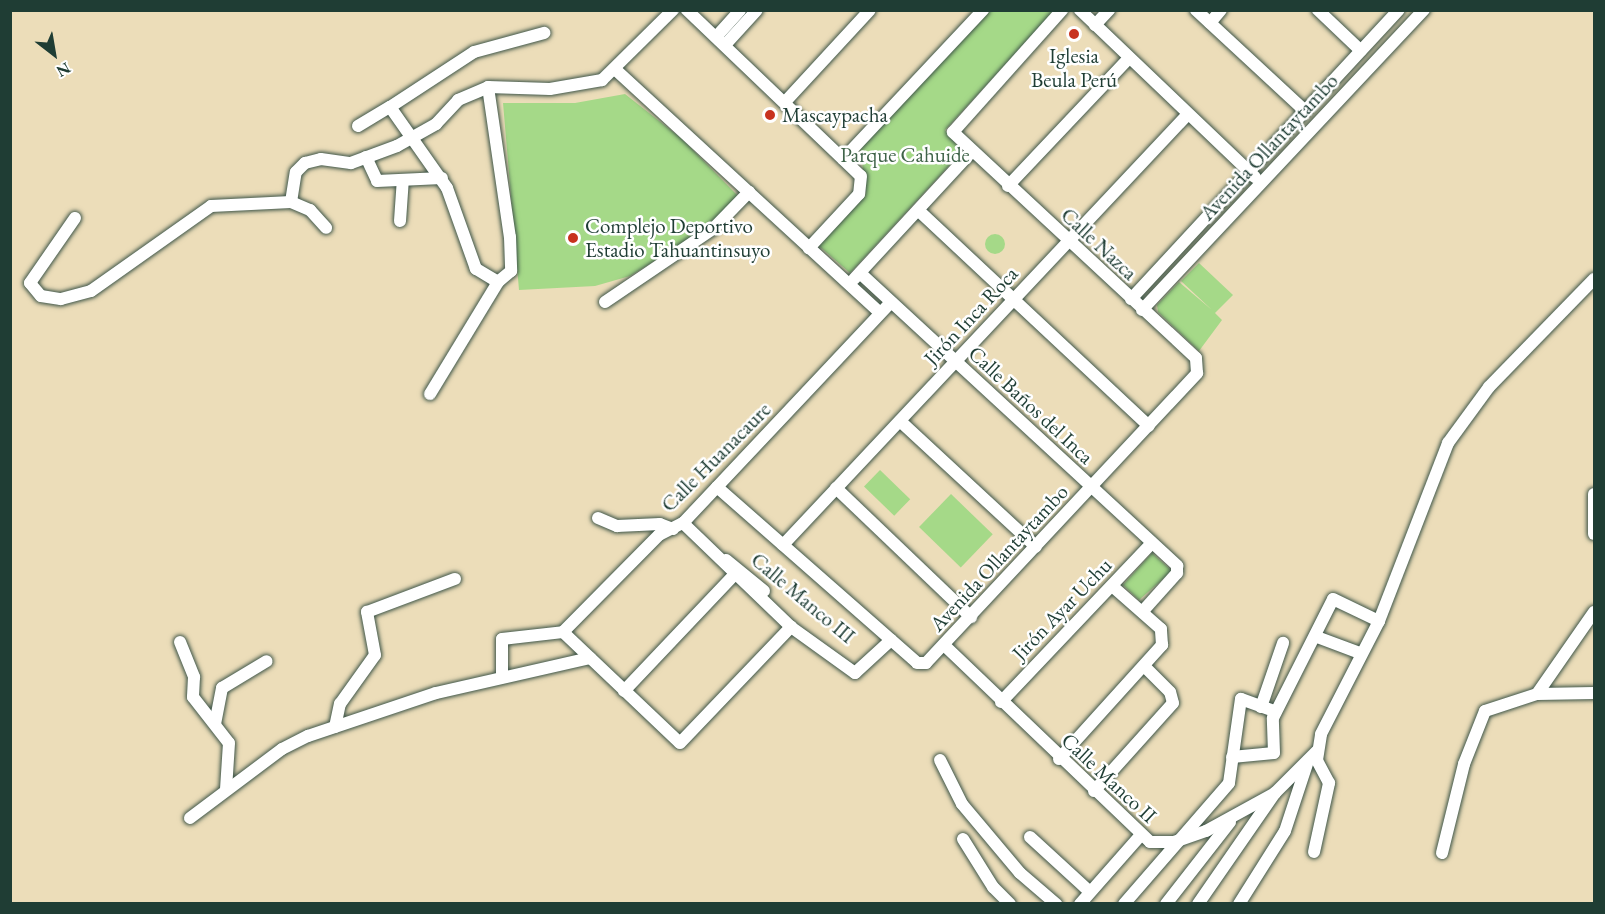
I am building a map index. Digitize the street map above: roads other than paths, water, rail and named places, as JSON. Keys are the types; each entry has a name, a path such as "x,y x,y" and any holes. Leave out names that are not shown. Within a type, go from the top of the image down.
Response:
{"street":[{"path":"291,202 295,176 304,163 321,159 345,164 411,139 436,124 458,100 488,87 587,86 617,70 673,10"},
{"path":"687,10 845,157 861,176 862,188 809,248"},
{"path":"720,41 740,10"},
{"path":"720,41 757,10"},
{"path":"785,102 870,10"},
{"path":"845,157 983,10"},
{"name":"Calle Nazca","path":"1062,10 955,128 971,152 1200,364"},
{"path":"1080,10 1261,183"},
{"path":"1095,25 1109,10"},
{"path":"1196,10 1305,111"},
{"path":"1210,23 1221,10"},
{"path":"1318,10 1361,51"},
{"name":"Avenida Ollantaytambo","path":"1131,299 1399,10"},
{"name":"Avenida Ollantaytambo","path":"1142,310 1424,10"},
{"path":"358,126 474,52 543,33"},
{"path":"1008,186 1129,58"},
{"path":"617,70 880,314"},
{"path":"430,394 498,282 511,272 510,237 488,87"},
{"path":"390,107 411,139 442,178 476,270 498,282"},
{"name":"Jirón Inca Roca","path":"783,545 1188,114"},
{"path":"849,285 971,152"},
{"path":"366,157 377,181 404,182 442,178"},
{"path":"400,221 404,182"},
{"path":"604,302 713,229 749,192"},
{"path":"75,218 32,279 31,288 41,296 61,299 91,291 211,206 291,202 310,210 326,228"},
{"path":"918,210 1149,426"},
{"name":"Calle Baños del Inca","path":"860,273 1177,566 1177,573 1142,612"},
{"path":"1198,903 1275,793 1317,751 1360,653 1379,621 1455,430 1510,363 1594,279"},
{"name":"Calle Huanacaure","path":"563,632 660,535 678,526 717,487 891,302"},
{"name":"Avenida Ollantaytambo","path":"891,640 917,663 926,663 1149,426 1200,364"},
{"path":"900,421 1036,547"},
{"path":"717,487 891,640 859,673"},
{"path":"836,488 971,616"},
{"path":"1594,494 1594,534"},
{"path":"598,518 617,526 660,524 678,526"},
{"name":"Calle Manco III","path":"678,526 718,555 859,673"},
{"name":"Jirón Ayar Uchu","path":"1001,702 1152,543"},
{"name":"Calle Manco III","path":"718,555 734,575 791,627 859,673"},
{"path":"624,691 734,575"},
{"path":"335,727 340,704 375,656 367,612 455,579"},
{"path":"1059,759 1144,667 1163,638 1142,612 1112,586"},
{"path":"1232,757 1274,753 1276,712 1317,637 1333,599 1379,621"},
{"path":"1537,694 1594,612"},
{"path":"502,677 502,639 563,632 680,743 791,627"},
{"path":"1317,637 1360,653"},
{"path":"180,642 194,677 193,697 229,743 226,790"},
{"path":"1261,707 1283,643"},
{"name":"Calle Manco II","path":"944,645 1140,836 1174,842 1231,821 1275,793"},
{"path":"190,818 282,749 335,727 502,677 590,658"},
{"path":"215,724 222,688 267,661"},
{"path":"1094,791 1173,703 1170,692 1144,667"},
{"path":"1442,853 1464,764 1485,711 1537,694 1594,693"},
{"path":"1124,903 1174,842 1229,783 1241,699 1276,712"},
{"path":"1314,852 1329,783 1317,751"},
{"path":"940,760 962,804 1020,873 1056,903"},
{"path":"1239,903 1286,831 1308,761"},
{"path":"1166,903 1231,821"},
{"path":"1080,903 1140,836"},
{"path":"1030,837 1090,892"},
{"path":"963,839 993,887 1010,903"}],"place":[{"name":"Iglesia Beula Perú","path":"1074,34"},
{"name":"Mascaypacha","path":"770,115"},
{"name":"Complejo Deportivo Estadio Tahuantinsuyo","path":"573,238"}],"park label":[{"name":"Parque Cahuide","path":"905,155"}]}
